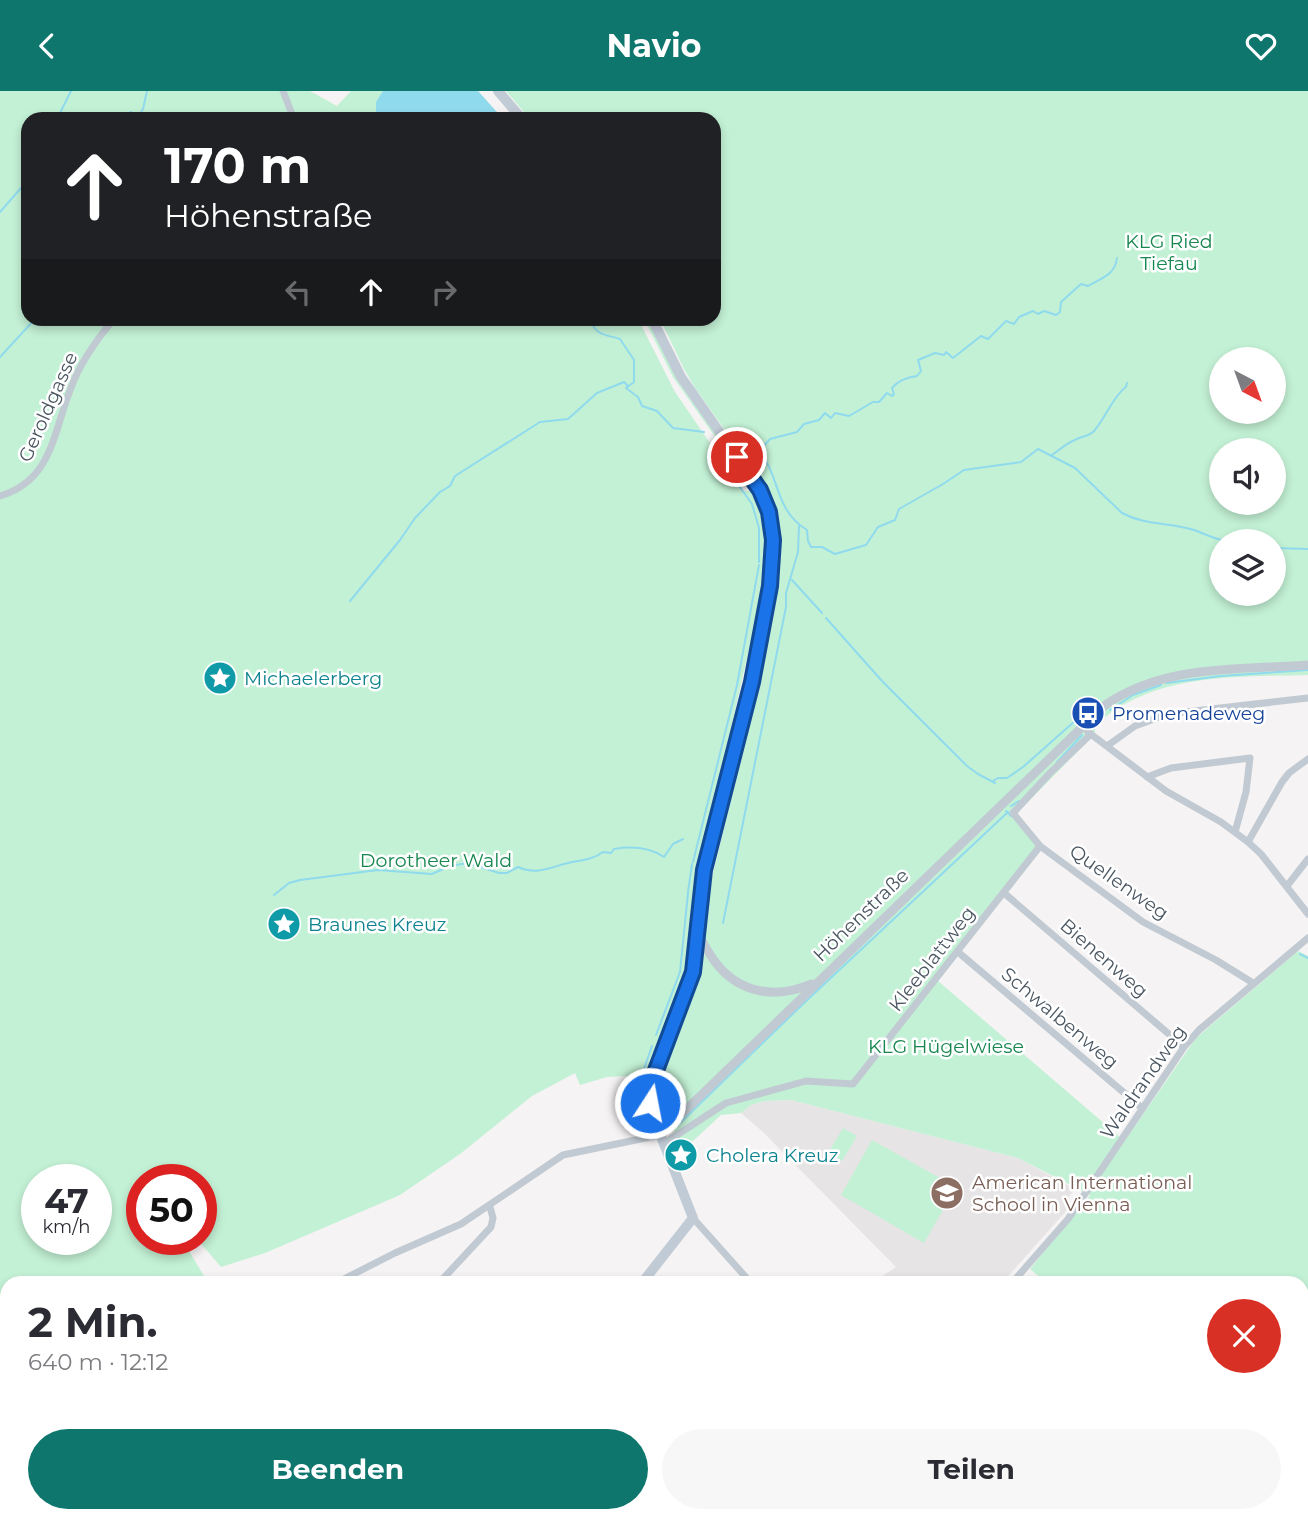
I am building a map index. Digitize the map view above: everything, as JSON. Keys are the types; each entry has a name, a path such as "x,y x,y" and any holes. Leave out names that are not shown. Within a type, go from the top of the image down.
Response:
{"main road":[{"path":"498,91 516,112"},
{"path":"647,1276 693,1218 650,1108 650,1089 690,985 704,870 752,682 772,567 773,529 767,504 754,480 681,377 656,326"}],"street":[{"path":"283,91 292,112"},
{"name":"Geroldgasse","path":"0,496 22,488 38,472 54,441 76,376 109,326"},
{"name":"Höhenstraße","path":"698,934 724,973 749,988 780,993 816,982 1112,701 1157,680 1190,673 1308,665"},
{"path":"1107,746 1135,726 1168,715 1308,698"},
{"path":"1082,727 1166,791 1248,842 1261,854 1308,914"},
{"path":"1040,846 1013,813 1091,734"},
{"path":"1147,777 1171,768 1251,758 1247,792 1234,832"},
{"path":"1248,842 1282,782 1289,773 1308,759"},
{"name":"Kleeblattweg","path":"662,1140 726,1103 806,1081 853,1084 1040,846"},
{"name":"Quellenweg","path":"1040,846 1143,922 1216,960 1253,983"},
{"path":"1287,886 1308,859"},
{"name":"Bienenweg","path":"1004,893 1184,1047"},
{"name":"Waldrandweg","path":"1018,1276 1068,1219 1184,1047 1199,1030 1308,938"},
{"name":"Schwalbenweg","path":"958,952 1142,1108"},
{"path":"351,1276 461,1224 564,1155 662,1140 816,982"},
{"path":"446,1276 491,1227 493,1218 490,1207"},
{"path":"693,1218 745,1276"}],"shaded area":[{"name":"American International School in Vienna","path":"791,1100 1018,1158 1075,1189 1066,1200 1067,1210 1008,1276 882,1276 896,1267 741,1113 751,1105 764,1101"}],"green space":[{"name":"Dorotheer Wald","path":"0,91 310,91 337,106 351,91 478,91 497,112 21,112 21,326 642,326 675,392 743,491 756,491 764,519 766,546 760,601 694,890 690,945 682,988 646,1083 641,1114 637,1115 628,1087 628,1076 607,1077 580,1085 575,1073 532,1096 460,1154 400,1195 265,1253 221,1267 211,1255 217,1255 217,1164 126,1164 126,1255 191,1255 204,1276 0,1276"},
{"path":"506,91 1308,91 1308,675 1223,678 1169,686 1118,708 1095,725 1095,732 1087,742 1017,815 1044,846 938,981 1120,1137 1126,1139 1196,1038 1298,951 1308,956 1308,1276 1038,1276 1030,1269 1090,1195 1018,1158 791,1100 764,1101 751,1105 741,1113 721,1115 681,1152 674,1130 661,1110 658,1098 662,1073 694,992 700,969 713,873 770,629 777,590 779,535 772,501 762,482 695,388 663,326 721,326 721,112 524,112"},
{"path":"648,326 651,326 682,387 755,489 751,488 673,377"},
{"path":"843,1128 857,1136 842,1161 828,1153"},
{"path":"872,1140 956,1187 924,1243 841,1195"}],"water":[{"path":"383,91 478,91 497,112 376,112 376,102"}],"waterway":[{"path":"60,112 71,91"},
{"path":"141,112 147,91"},
{"path":"0,212 21,188"},
{"path":"755,446 763,447 770,439 797,432 804,424 819,420 825,413 831,418 835,413 849,416 873,402 879,402 887,393 892,396 894,386 917,376 921,371 918,360 935,353 944,355 946,352 953,358 981,336 988,339 1006,321 1014,324 1019,317 1033,311 1056,315 1060,312 1061,302 1081,284 1088,286 1107,275 1114,268 1117,258"},
{"path":"0,357 29,326"},
{"path":"593,326 598,332 620,339 634,360 634,382 626,388 638,397 642,406 657,411 673,428 704,432"},
{"path":"350,601 415,518 440,492 450,486 455,476 540,422 568,419 597,393 624,382 628,386"},
{"path":"1052,455 1094,431 1127,383"},
{"path":"733,438 752,445 763,457 787,511 807,530 811,547 822,547 835,554 866,545 878,527 895,520 899,509 964,470 1021,462 1038,449 1075,468 1122,513 1140,520 1194,530 1209,536"},
{"path":"715,452 752,504 759,528 759,562"},
{"path":"723,923 786,607 786,593 798,552 799,526"},
{"path":"1286,548 1308,549"},
{"path":"693,862 737,685 759,565"},
{"path":"792,580 822,613"},
{"path":"826,618 882,681 967,766 995,783"},
{"path":"1166,683 1308,670"},
{"path":"1110,710 1133,695 1161,685"},
{"path":"993,781 1007,778 1023,767 1093,705"},
{"path":"1057,762 1082,735"},
{"path":"1011,806 1019,801"},
{"path":"1006,811 1011,816"},
{"path":"678,1125 1008,812"},
{"path":"274,895 289,883 300,880 378,870 432,874 450,866 468,863 499,873 507,873 518,867 532,871 627,848 646,849 664,857 673,844 683,839"},
{"path":"688,892 692,864"},
{"path":"656,1035 680,972 688,893"},
{"path":"1300,954 1308,958"},
{"path":"638,1102 639,1083 652,1046"}],"place":[{"name":"Michaelerberg","path":"220,678"},
{"name":"Promenadeweg","path":"1088,713"},
{"name":"Braunes Kreuz","path":"284,924"},
{"name":"Cholera Kreuz","path":"681,1155"},
{"name":"American International School in Vienna","path":"947,1193"}],"route":[{"path":"650,1103 652,1081 690,985 697,951 699,901 704,870 752,682 770,586 773,529 767,504 751,475 737,457"}],"park label":[{"name":"KLG Ried Tiefau","path":"1169,252"},
{"name":"KLG Hügelwiese","path":"946,1046"}]}
